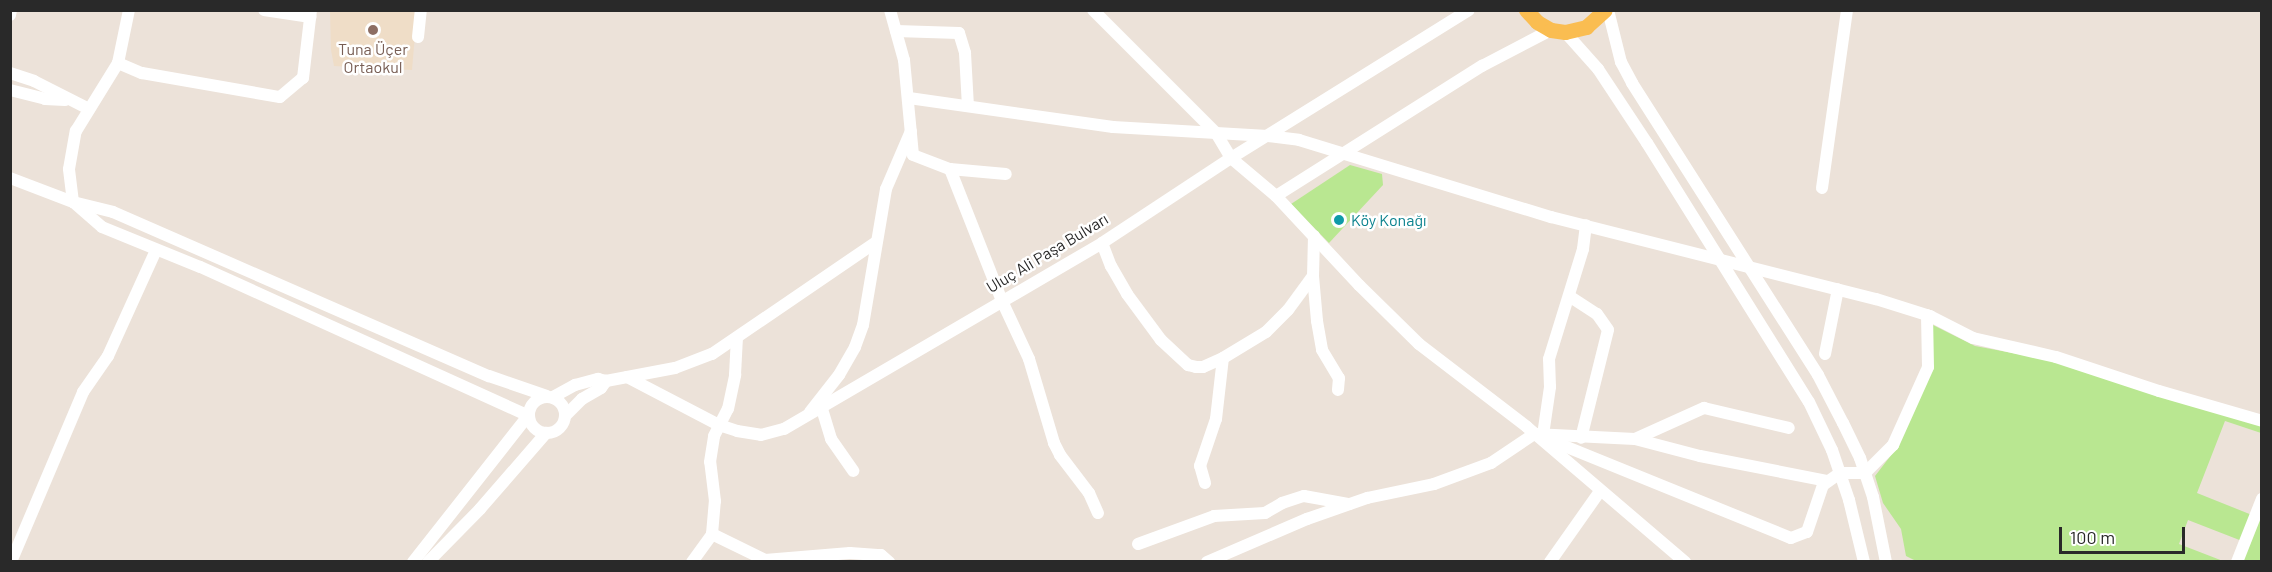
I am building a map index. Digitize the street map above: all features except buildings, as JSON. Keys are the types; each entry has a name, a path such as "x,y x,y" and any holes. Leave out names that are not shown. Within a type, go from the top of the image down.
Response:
{"main road":[{"path":"1526,10 1537,22 1558,31 1586,27 1606,10"}],"street":[{"path":"129,10 118,63 75,131 69,169 73,202 102,226 200,267 528,417 535,429 546,433"},
{"path":"118,63 142,74 280,97 303,78 311,14 264,10"},
{"path":"418,37 421,10"},
{"path":"890,10 904,60 913,155 950,169 1006,174"},
{"path":"1093,10 1216,133 1231,158 1276,196 1359,285 1419,344 1538,435 1600,491 1684,561"},
{"name":"Uluç Ali Paşa Bulvarı","path":"627,377 719,425 761,435 784,429 822,409 1102,243 1231,158 1469,10"},
{"path":"1606,10 1621,62 1632,83 1818,375 1843,423 1865,473 1886,561"},
{"path":"1822,188 1847,10"},
{"path":"1276,196 1482,66 1558,31 1598,69 1809,402 1840,473 1864,561"},
{"path":"896,32 959,33 965,53 968,106"},
{"path":"10,73 34,81 66,100 89,109"},
{"path":"10,90 45,99 66,100"},
{"path":"909,98 1113,127 1268,136 1299,140 1507,204 1838,289 1927,315 1972,338 2056,357 2159,392 2262,421"},
{"path":"804,419 839,375 855,347 863,325 886,189 912,128"},
{"path":"950,169 1002,301 1029,359 1054,443 1060,455 1078,476 1098,513"},
{"path":"10,178 73,202 113,213 489,376 550,397 563,404 566,416"},
{"path":"1538,435 1550,387 1549,359 1583,249 1586,225"},
{"path":"1314,236 1313,276 1322,350 1339,378 1338,390"},
{"path":"413,561 528,417 533,403 598,378 606,381 675,368 712,354 876,242"},
{"path":"1102,243 1111,266 1127,294 1161,340 1188,365 1196,367 1203,367 1223,358 1266,332 1288,310 1313,276"},
{"path":"11,561 83,392 108,356 156,250"},
{"path":"1825,354 1838,289"},
{"path":"1569,296 1597,314 1608,330 1581,438"},
{"path":"1538,435 1591,455 1728,515 1791,538 1807,532 1823,485 1827,481 1840,473 1865,473 1893,445 1928,367 1927,315"},
{"path":"692,561 712,534 715,501 710,462 714,436 728,409 735,375 737,339"},
{"path":"1205,483 1200,466 1216,419 1223,358"},
{"path":"428,561 480,509 546,433 557,430 582,399 601,388 606,381"},
{"path":"1635,439 1704,408 1789,428"},
{"path":"822,409 831,439 853,471"},
{"path":"1207,561 1275,531 1350,504 1434,483 1491,463 1538,435 1635,439 1700,456 1827,481"},
{"path":"1550,561 1600,491"},
{"path":"1138,544 1214,516 1265,513 1282,503 1304,496 1350,504"},
{"path":"2237,561 2262,499"},
{"path":"712,534 765,560 850,553 881,555 889,561"}],"shaded area":[{"name":"Tuna Üçer Ortaokul","path":"330,11 417,11 412,70 334,66 331,50"}],"green space":[{"path":"1350,165 1382,174 1383,185 1329,243 1291,204"},
{"path":"1933,325 1975,346 2056,361 2261,424 2261,433 2225,421 2197,493 2252,515 2242,541 2188,520 2179,544 2223,561 1916,561 1906,556 1901,529 1883,503 1875,476 1892,454 1905,430"},
{"path":"2261,514 2261,561 2241,562"}],"place":[{"name":"Tuna Üçer Ortaokul","path":"373,30"},
{"name":"Köy Konağı","path":"1339,220"}]}
